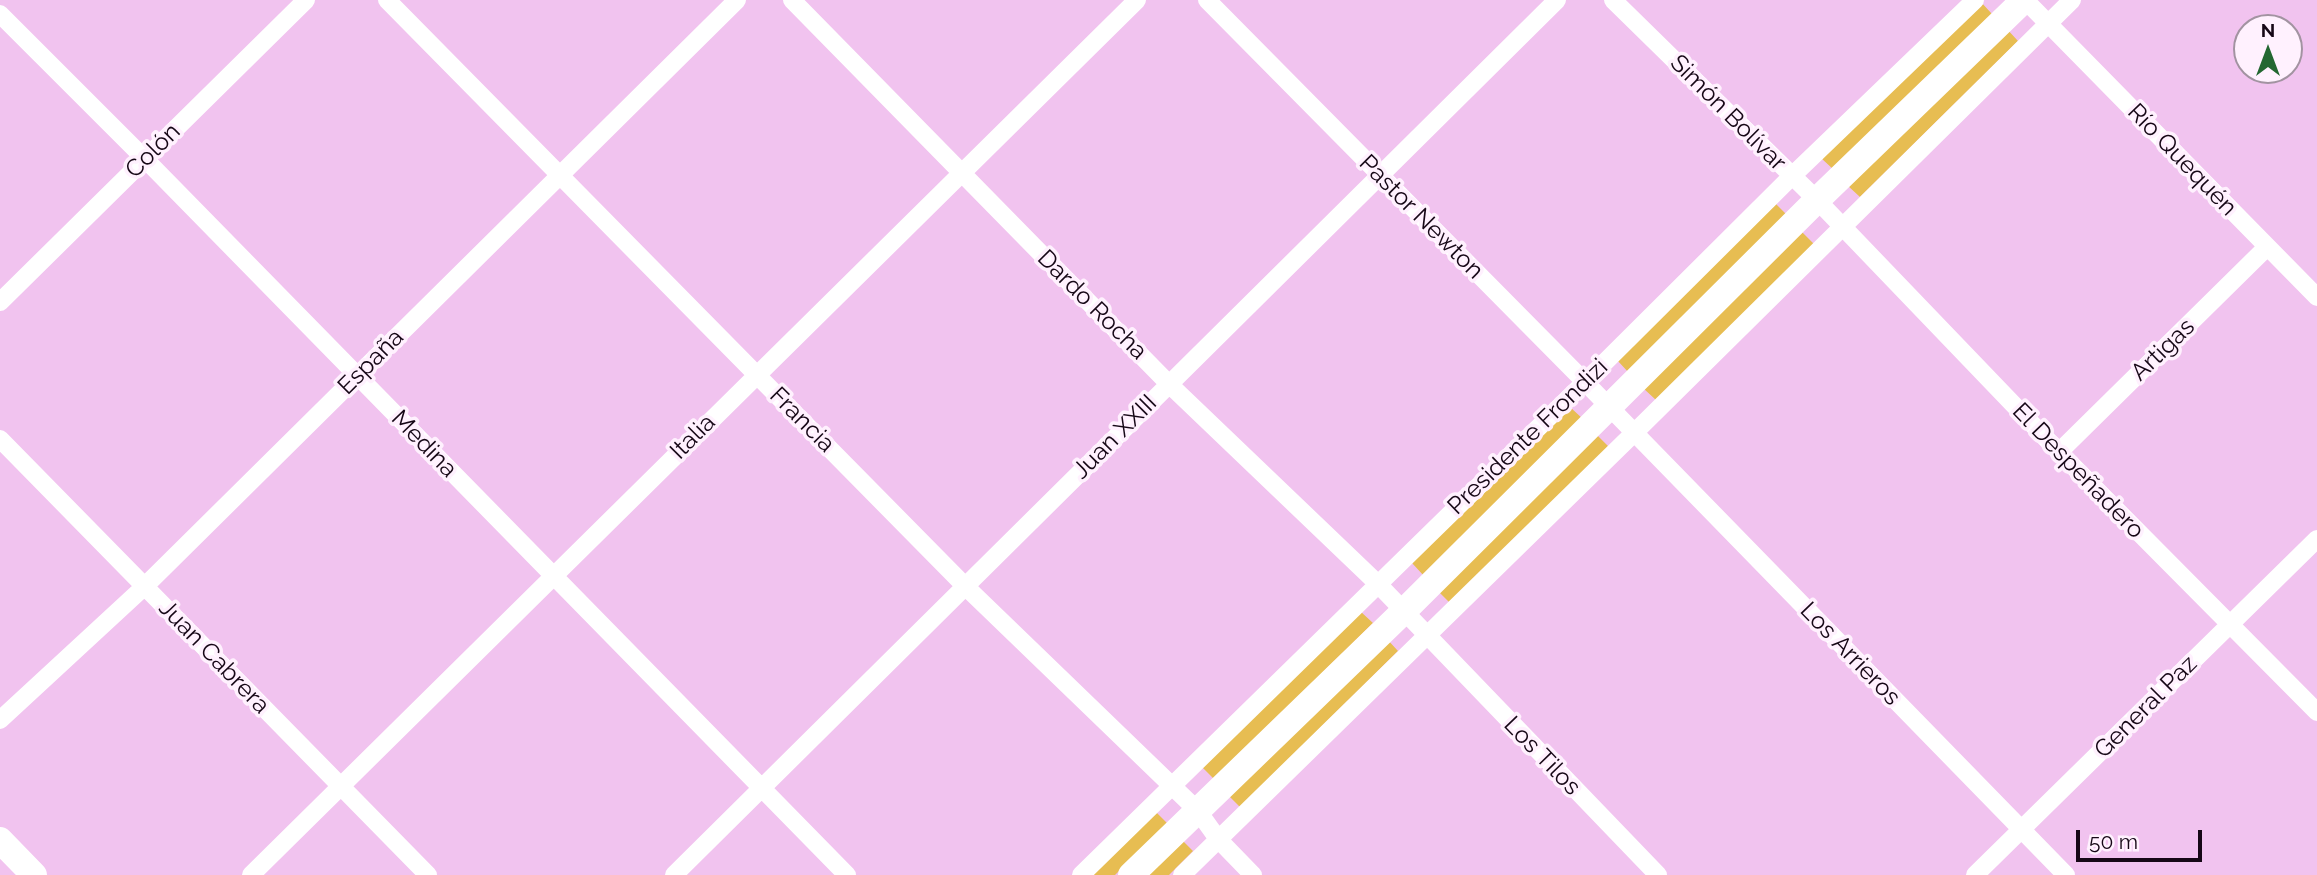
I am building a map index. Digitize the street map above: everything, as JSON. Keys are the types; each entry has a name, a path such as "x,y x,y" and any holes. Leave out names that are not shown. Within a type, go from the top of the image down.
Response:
{"main road":[{"name":"Presidente Frondizi","path":"1131,875 1403,612 1817,200 2025,0"},
{"path":"0,840 34,875"}],"street":[{"name":"Colón","path":"0,302 306,0"},
{"name":"Francia","path":"387,0 965,586 1198,811 1217,839 1253,875"},
{"name":"España","path":"0,720 145,586 737,0"},
{"name":"Dardo Rocha","path":"792,0 1169,384 1378,584 1426,636"},
{"name":"Italia","path":"251,875 1136,0"},
{"name":"Pastor Newton","path":"1207,0 1634,433"},
{"name":"Juan XXIII","path":"674,875 1557,0"},
{"name":"Simón Bolívar","path":"1613,0 1843,227"},
{"name":"Presidente Frondizi","path":"1080,875 1975,0"},
{"name":"Río Quequén","path":"2025,0 2317,297"},
{"path":"1182,875 2072,0"},
{"name":"Medina","path":"0,14 847,875"},
{"name":"El Despeñadero","path":"1843,227 2059,452 2317,712"},
{"name":"Artigas","path":"2059,452 2267,247"},
{"name":"Los Arrieros","path":"1634,433 2066,875"},
{"name":"Juan Cabrera","path":"0,439 428,875"},
{"name":"General Paz","path":"1975,875 2317,538"},
{"name":"Los Tilos","path":"1426,636 1658,875"}],"shaded area":[{"path":"1980,1 1992,14 1834,170 1821,158"},
{"path":"2006,28 2018,41 1860,197 1847,185"},
{"path":"1776,204 1788,216 1629,373 1617,360"},
{"path":"1802,232 1814,244 1656,400 1643,388"},
{"path":"1570,407 1583,419 1424,576 1412,563"},
{"path":"1596,434 1609,447 1450,603 1438,591"},
{"path":"1360,611 1373,623 1214,779 1202,767"},
{"path":"1386,638 1398,651 1240,807 1228,795"},
{"path":"1155,811 1167,823 1115,875 1090,875"},
{"path":"1181,839 1193,851 1169,875 1144,875"}]}
